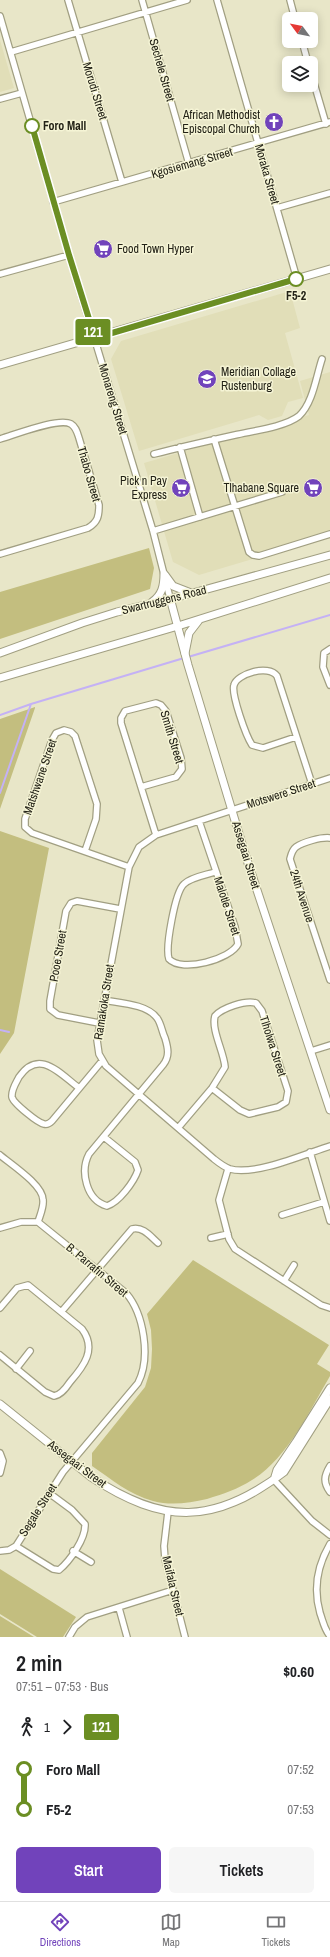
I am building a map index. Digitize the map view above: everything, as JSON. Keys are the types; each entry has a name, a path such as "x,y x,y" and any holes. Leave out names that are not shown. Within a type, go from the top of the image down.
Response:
{"street":[{"name":"Morudi Street","path":"68,0 122,182"},
{"name":"Sechele Street","path":"142,0 189,164"},
{"path":"11,52 187,0"},
{"name":"Moraka Street","path":"217,0 297,279"},
{"path":"290,0 293,12"},
{"name":"Monareng Street","path":"0,16 53,202 153,531 170,598"},
{"path":"317,92 328,123"},
{"path":"0,99 22,93"},
{"name":"Kgosiemang Street","path":"53,202 328,123"},
{"path":"277,208 330,193"},
{"path":"0,273 69,255"},
{"path":"0,365 330,269"},
{"path":"154,454 281,424 298,416 304,409 311,396 322,360"},
{"name":"Thabo Street","path":"0,439 61,422 72,425 76,428 99,513 96,522 88,528 0,554"},
{"path":"214,439 246,546 253,556 259,556 330,534"},
{"path":"180,447 200,517"},
{"path":"153,531 282,492"},
{"name":"Swartruggens Road","path":"0,654 82,623 330,555"},
{"path":"164,574 173,586 193,593"},
{"path":"148,604 161,594 164,585 164,574"},
{"path":"0,678 178,626 330,578"},
{"name":"Assegaai Street","path":"170,598 232,810 277,951 312,1051 330,1110"},
{"path":"185,653 186,644 192,626 206,617"},
{"path":"330,649 324,653 322,662 330,685"},
{"path":"296,737 263,748 252,745 233,694 234,685 238,678 262,670 274,672 278,679 312,784"},
{"name":"Smith Street","path":"141,787 176,777 182,769 181,758 166,711 161,705 156,703 130,709 126,711 121,718 121,723 141,787 156,835"},
{"name":"Matshwane Street","path":"85,851 96,820 97,804 75,736 71,732 64,730 56,733 52,740 24,823 29,831 128,867"},
{"name":"Motswere Street","path":"232,810 330,778"},
{"name":"Ramakoka Street","path":"228,1169 214,1160 111,1072 102,1061 97,1040 128,867 139,847 156,835 232,810"},
{"name":"Malotle Street","path":"199,821 215,872 235,927 238,944 233,951 219,958 187,966 175,964 169,959 168,950 176,901 180,888 188,881 215,872"},
{"name":"24th Avenue","path":"330,838 320,838 296,847 293,850 290,859 330,980"},
{"name":"Pooe Street","path":"99,1023 58,1015 50,1009 50,1001 66,911 71,903 77,901 120,909"},
{"path":"104,1000 144,1009 154,1014 159,1022 168,1049 166,1061 86,1159 85,1176 91,1194 100,1203 107,1206 113,1204 138,1170 135,1162 104,1137"},
{"name":"Tlholwa Street","path":"178,1128 212,1088 225,1067 214,1025 215,1016 223,1010 248,1002 256,1003 262,1011 288,1091 288,1099 283,1105 278,1107 249,1114 240,1110 212,1088"},
{"path":"312,1051 330,1045"},
{"path":"79,1088 50,1067 35,1063 25,1068 17,1080 12,1095 13,1100 34,1118 46,1124 52,1121 102,1061"},
{"path":"330,1146 257,1169 241,1171 228,1169 219,1200 228,1234 232,1245 238,1253 321,1305 330,1308"},
{"path":"310,1152 330,1221"},
{"path":"0,1155 36,1185 42,1194 43,1203 38,1222 21,1222 0,1228"},
{"path":"282,1215 324,1202"},
{"name":"B. Parrafin Street","path":"38,1222 126,1293 137,1308 140,1325 144,1364 143,1373 138,1383 72,1462"},
{"path":"62,1311 132,1229 136,1228 143,1230 158,1243"},
{"path":"211,1238 228,1234"},
{"path":"284,1281 294,1265"},
{"path":"0,1308 17,1288 28,1285 62,1311 82,1329 88,1341 88,1358 81,1370 61,1394 54,1396 45,1392 0,1355"},
{"path":"16,1369 30,1351"},
{"path":"330,1388 277,1470 274,1480 312,1521 330,1535"},
{"name":"Assegaai Street","path":"0,1404 91,1477 117,1493 134,1502 168,1512 193,1512 214,1509 234,1503 274,1480 284,1472 330,1399"},
{"path":"0,1453 4,1461 0,1473"},
{"name":"Segale Street","path":"0,1551 9,1550 16,1546 72,1462"},
{"path":"330,1466 324,1481 330,1492"},
{"path":"16,1546 56,1570 64,1566 83,1536 85,1524 72,1510 50,1493"},
{"name":"Maifala Street","path":"168,1512 164,1546 165,1559 185,1637"},
{"path":"330,1544 320,1566 316,1586 316,1597 324,1625 330,1636"},
{"path":"73,1551 91,1562"},
{"path":"69,1637 75,1627 87,1616 119,1608 173,1590"},
{"path":"119,1608 127,1637"}],"shaded area":[{"path":"0,40 14,88 0,92"},
{"name":"Meridian Collage Rustenburg","path":"290,291 300,328 285,333 303,398 288,402 282,416 268,420 259,415 139,451 111,359 121,341"},
{"path":"330,372 330,536 199,575 173,562 144,463 309,415 300,381"},
{"path":"149,548 154,568 150,589 0,639 0,592"},
{"path":"35,708 0,809 0,719"},
{"path":"0,831 49,848 14,1033 0,1054"},
{"path":"193,1260 329,1345 317,1364 330,1372 330,1376 297,1433 287,1447 265,1471 241,1486 207,1499 194,1502 160,1503 136,1495 92,1466 92,1453 145,1387 151,1368 152,1349 151,1330 147,1314"},
{"path":"0,1569 76,1617 63,1637 37,1637 0,1614"},
{"path":"0,1616 34,1637 0,1637"}],"waterway":[{"path":"188,657 330,615"},
{"path":"0,715 31,704 184,658"},
{"path":"0,793 31,704"},
{"path":"0,1030 9,1032"}],"bus line":[{"name":"121","path":"32,126 69,255 95,338 296,279"}],"place":[{"name":"African Methodist Episcopal Church","path":"274,122"},
{"name":"Foro Mall","path":"32,126"},
{"name":"Food Town Hyper","path":"103,249"},
{"name":"F5-2","path":"296,279"},
{"name":"Meridian Collage Rustenburg","path":"207,379"},
{"name":"Pick n Pay Express","path":"181,488"},
{"name":"Tlhabane Square","path":"313,488"}]}
